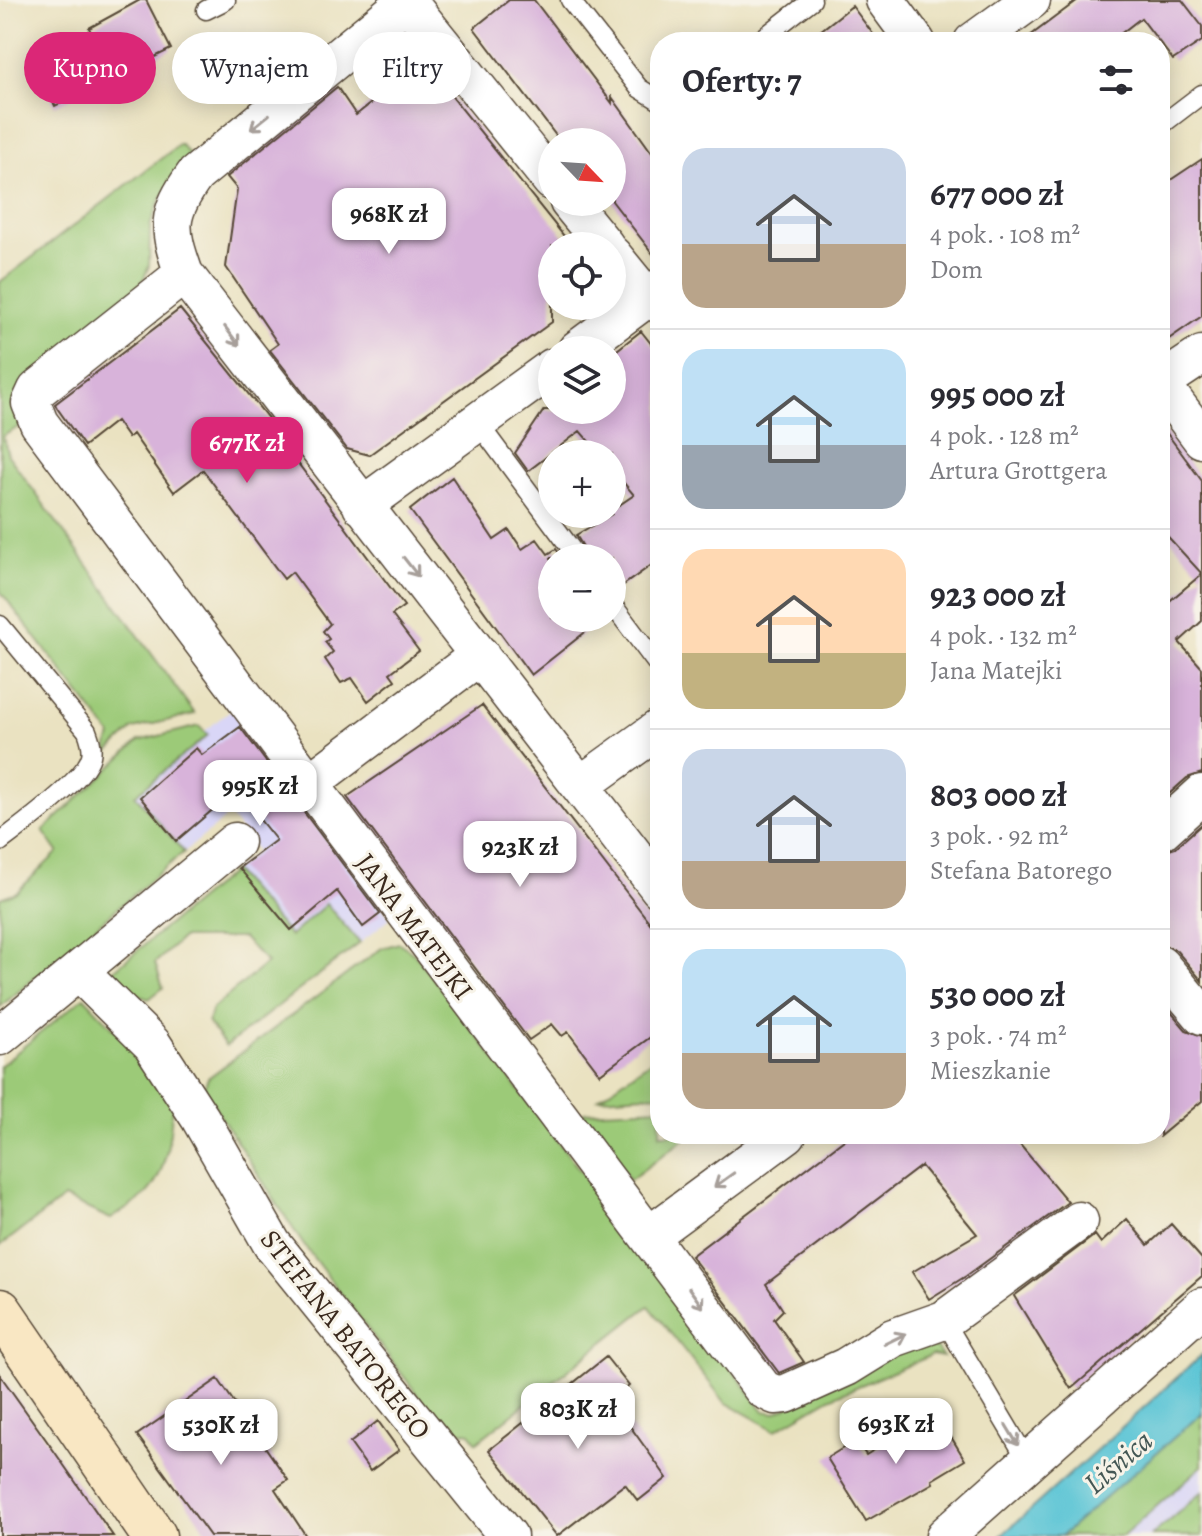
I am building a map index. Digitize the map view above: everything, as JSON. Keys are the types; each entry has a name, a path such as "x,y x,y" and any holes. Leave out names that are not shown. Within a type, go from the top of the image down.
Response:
{"street":[{"path":"538,164 407,0 195,175 175,202 170,235 184,274 650,876"},
{"path":"885,0 909,32"},
{"path":"987,32 1031,0"},
{"path":"580,216 594,232"},
{"path":"626,268 650,291"},
{"name":"JANA MATEJKI","path":"184,274 37,390 31,403 39,423 763,1389 775,1395 801,1388 893,1338 944,1320 1079,1221"},
{"path":"598,336 650,301"},
{"path":"1170,376 1202,355"},
{"path":"362,506 538,378"},
{"path":"1170,396 1202,439"},
{"path":"308,784 480,655"},
{"path":"581,785 650,735"},
{"path":"1170,823 1202,794"},
{"path":"0,1036 235,842"},
{"name":"STEFANA BATOREGO","path":"79,972 152,1044 200,1118 272,1244 508,1536"},
{"path":"1170,977 1202,1015"},
{"path":"650,1235 773,1144"},
{"path":"945,1536 1202,1307"},
{"path":"0,1311 154,1536"}],"lane":[{"path":"206,10 226,0"},
{"path":"570,0 639,88 650,95"},
{"path":"771,32 812,0"},
{"path":"1170,118 1202,94"},
{"path":"478,423 568,544"},
{"path":"626,623 650,655"},
{"path":"0,625 87,731 91,757 76,778 0,842"},
{"path":"944,1320 1029,1463"}],"shaded area":[{"path":"233,708 390,918 360,943 326,904 290,936 233,871 257,851 229,815 184,852 134,795 207,735 205,731"},
{"path":"1202,1466 1202,1536 1123,1536"}],"green space":[{"path":"180,144 192,157 159,202 150,226 149,266 138,292 30,421 3,436 8,455 195,714 133,729 106,755 111,735 0,591 0,282"},
{"path":"199,726 208,735 135,795 184,852 0,1007 0,898 17,892 58,852 43,831 139,741"},
{"path":"233,871 290,936 326,904 360,943 226,1046 208,1023 212,1009 267,963 243,938 182,938 155,963 163,988 149,999 113,988 103,979"},
{"path":"399,943 414,953 764,1411 775,1413 896,1349 935,1347 943,1357 932,1355 830,1398 775,1430 725,1402 649,1306 477,1442 470,1433 443,1428 303,1244 203,1089 208,1078 382,948"},
{"path":"84,997 174,1092 165,1159 147,1193 111,1219 64,1198 0,1246 0,1066"},
{"path":"650,1061 650,1095 599,1098"},
{"path":"650,1109 650,1144 678,1144 630,1180 582,1122 584,1112"},
{"path":"1202,1413 1202,1466 1123,1536 1061,1536"},
{"path":"1202,1492 1202,1536 1151,1536"}],"water":[{"name":"Liśnica","path":"1202,1355 1202,1413 1061,1536 1001,1536"}],"building":[{"path":"140,0 146,0 171,49 156,56 156,32 91,32 89,28"},
{"path":"509,0 534,0 650,150 650,250 624,216 626,128 550,128 474,28"},
{"path":"1078,0 1182,0 1202,26 1202,41 1173,60 1170,56 1170,32 1152,32 1141,18 1123,32 1035,32"},
{"path":"852,6 872,32 819,32"},
{"path":"337,87 356,115 370,104 458,104 538,204 538,216 548,216 561,232 538,232 538,320 552,322 369,455 347,449 270,350 278,344 226,267 237,189 227,177 316,104 337,104"},
{"path":"1202,159 1202,316 1170,338 1170,180"},
{"path":"180,309 279,432 274,431 404,606 392,615 419,651 390,673 395,680 368,701 352,678 341,683 325,659 333,652 325,642 329,639 323,631 330,624 292,572 284,579 203,470 174,492 133,434 128,438 116,421 84,446 55,404"},
{"path":"641,331 650,342 650,566 626,583 626,544 581,544 576,535 588,528 626,528 626,500 634,495 626,486 626,440 588,440 580,431 568,440 538,440 538,463 528,471 515,453 538,419 538,424 626,424 626,343"},
{"path":"1170,438 1202,481 1202,574 1170,539"},
{"path":"452,477 494,540 509,530 522,549 537,539 541,544 538,544 538,632 585,632 531,675 410,510"},
{"path":"1202,574 1202,621 1179,642 1202,668 1202,773 1187,778 1170,793 1170,601"},
{"path":"482,705 650,923 650,1037 600,1074 568,1032 562,1036 552,1024 529,1040 347,797"},
{"path":"240,727 380,914 363,927 337,891 291,930 239,868 276,840 236,790 176,841 140,797 196,748 202,755"},
{"path":"1202,824 1202,981 1176,950 1170,948 1170,850"},
{"path":"1170,1011 1186,1030 1202,1036 1202,1101 1170,1128"},
{"path":"839,1144 1019,1144 1068,1202 929,1299 912,1272 977,1234 921,1166 766,1284 783,1310 774,1319 804,1362 779,1373 691,1256"},
{"path":"1127,1219 1148,1245 1171,1224 1202,1259 1202,1276 1071,1389 1014,1296 1095,1235 1101,1243"},
{"path":"606,1357 629,1386 612,1401 667,1478 638,1501 625,1484 557,1536 489,1450"},
{"path":"0,1375 54,1451 113,1536 0,1536"},
{"path":"218,1379 288,1480 275,1489 306,1536 210,1536 137,1435"},
{"path":"936,1412 965,1460 932,1480 933,1483 866,1521 827,1458 856,1440 866,1455"},
{"path":"378,1421 399,1450 370,1471 350,1443"}]}
